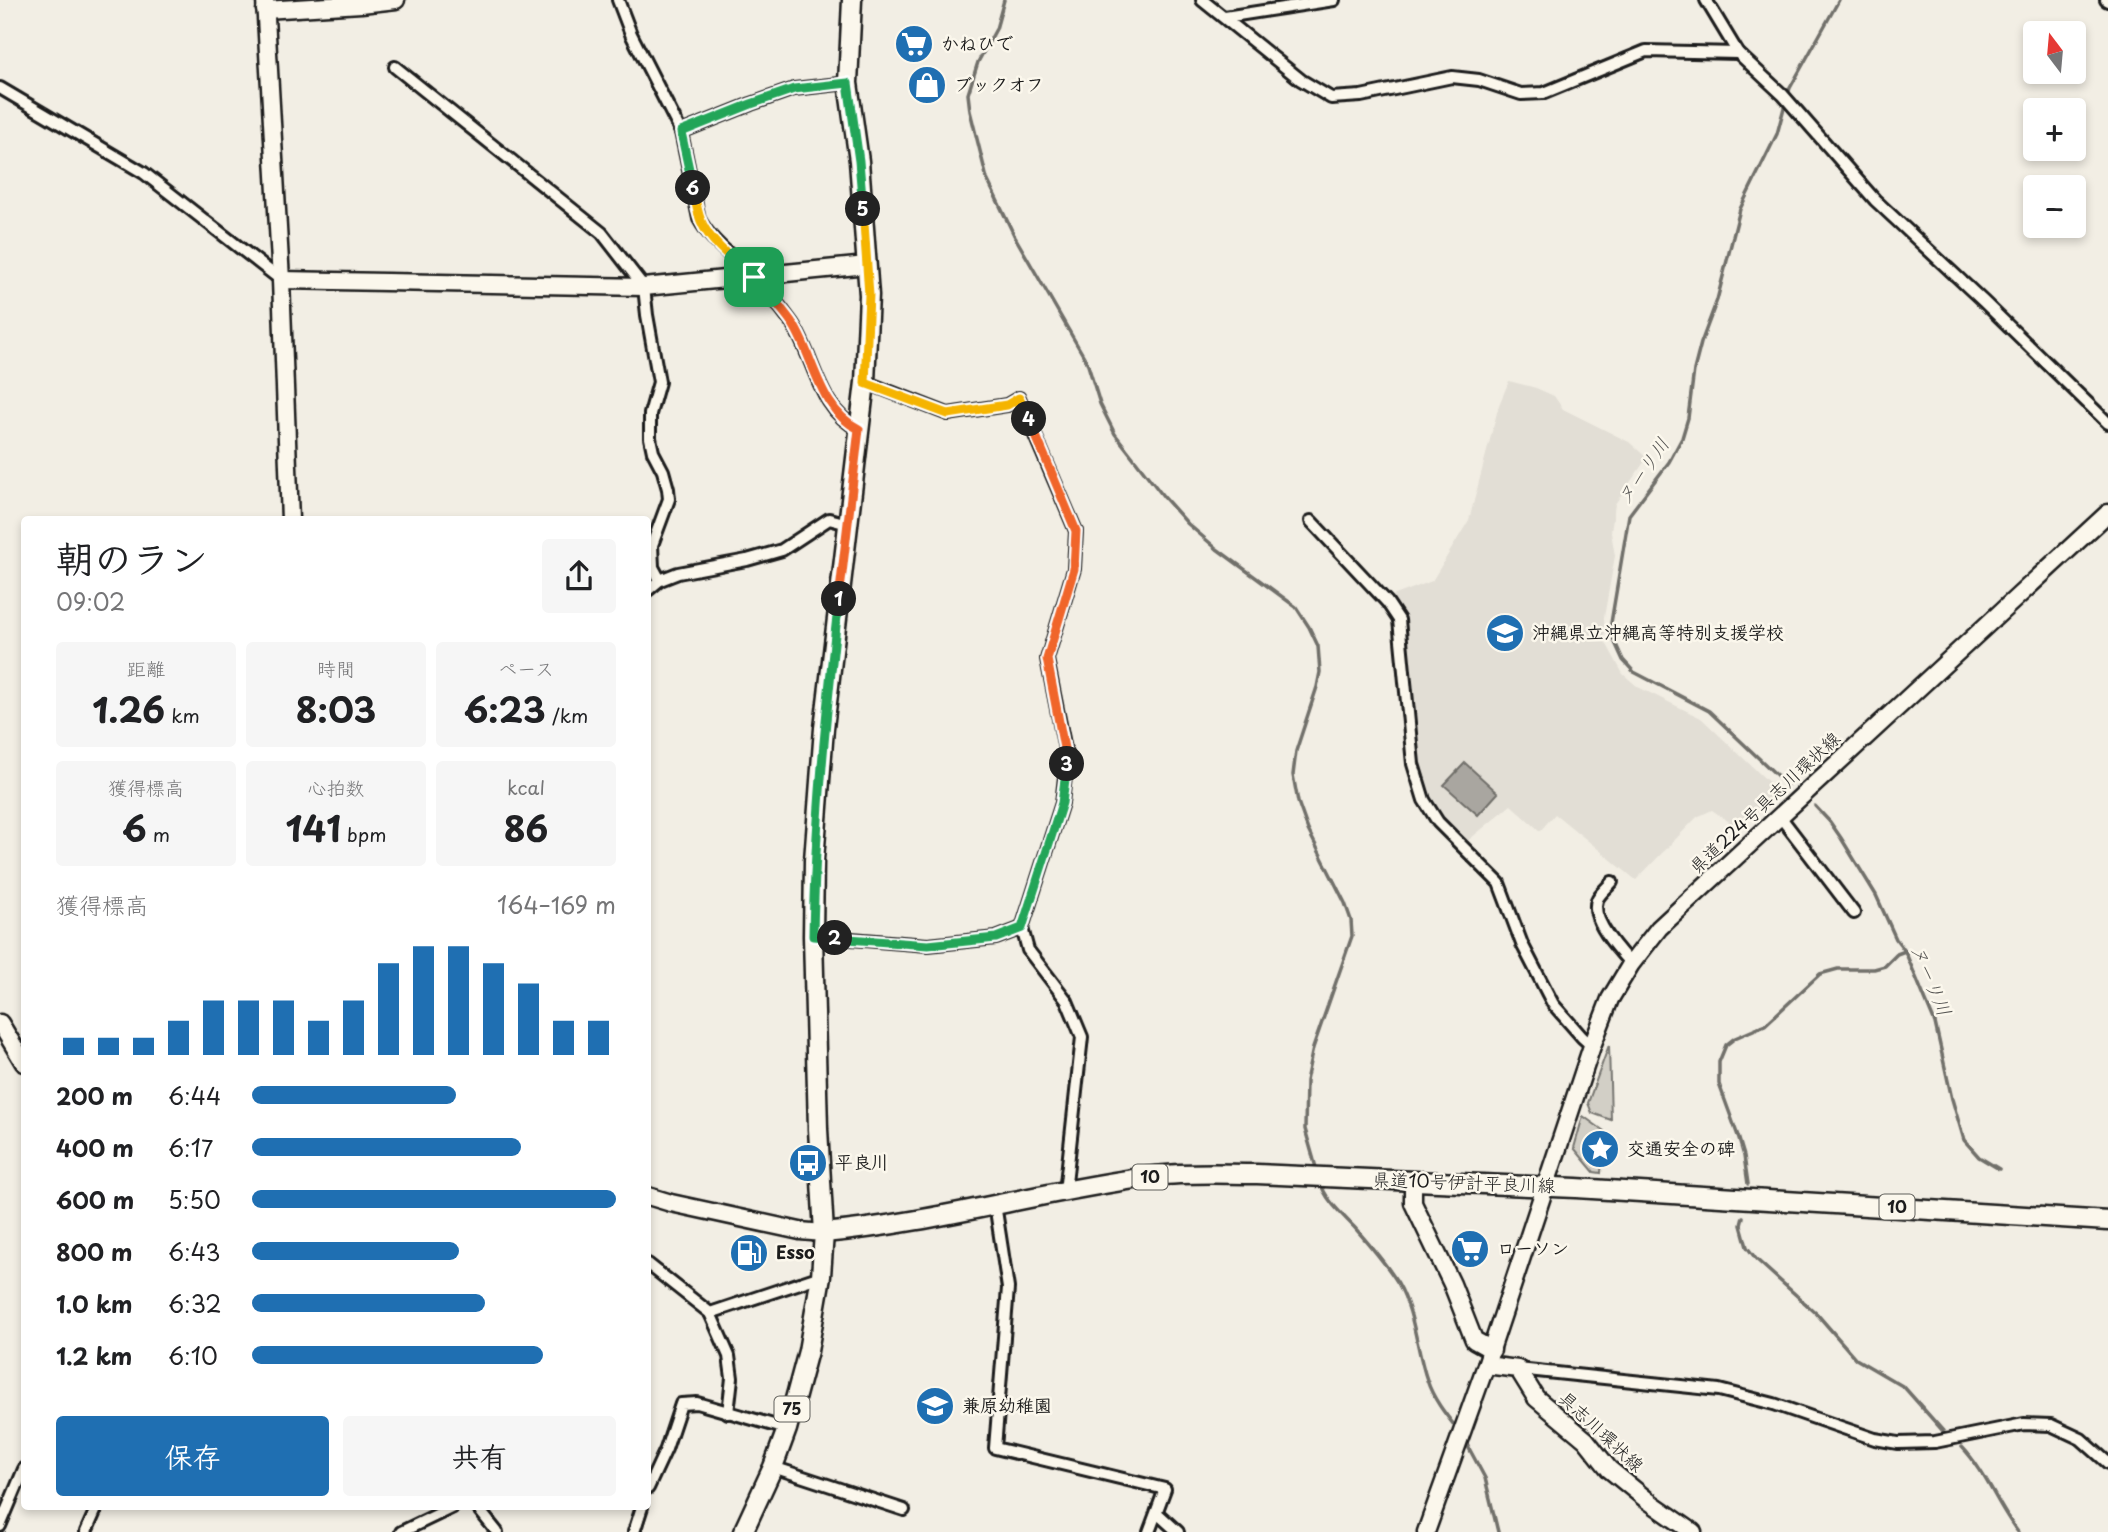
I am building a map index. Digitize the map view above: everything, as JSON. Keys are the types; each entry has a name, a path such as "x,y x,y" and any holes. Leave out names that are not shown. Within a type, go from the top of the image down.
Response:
{"main road":[{"path":"290,516 281,279 265,5 396,0"},
{"name":"75","path":"743,1532 787,1429 808,1351 821,1276 824,1233 818,1129 813,936 814,860 824,728 865,383 869,303 859,161 848,83 852,0"},
{"path":"281,279 644,287 867,265"},
{"name":"県道224号具志川環状線","path":"1546,1187 1610,999 1631,964 1659,928 1779,815 2081,541 2108,513"},
{"path":"0,1023 21,1058"},
{"name":"県道10号伊計平良川線","path":"824,1233 1156,1176 1209,1174 1546,1187 2108,1221"},
{"path":"1413,1181 1413,1203 1452,1284 1474,1340 1489,1358 1518,1369"},
{"path":"1426,1532 1489,1358 1546,1187"},
{"path":"651,1197 794,1230 824,1233"},
{"name":"具志川環状線","path":"1518,1369 1536,1398 1586,1440 1609,1469 1693,1532"}],"street":[{"path":"618,0 631,34 681,132 699,219 704,228 710,237 754,277 793,324 832,409 847,423 859,429"},
{"path":"1202,0 1301,80 1331,98 1361,96 1452,77 1479,80 1521,94 1544,93 1646,51 1738,53"},
{"path":"1225,17 1334,0"},
{"path":"1706,0 1738,53 1783,95 1875,200 2108,424"},
{"path":"395,67 602,233 644,287 659,382 650,414 650,438 653,452 663,471 669,499 652,545 653,567 660,580"},
{"path":"681,132 794,89 848,83"},
{"path":"0,88 144,173 281,279"},
{"path":"865,383 948,414 1007,405 1019,398 1076,531 1074,569 1047,659 1067,759 1062,803 1022,928 1028,950 1067,1001 1082,1037 1065,1192"},
{"path":"651,588 660,580 678,573 747,561 782,550 829,519 848,524"},
{"path":"1311,522 1387,602 1399,620 1413,764 1424,800 1438,822 1499,883 1522,944 1553,1004 1592,1046"},
{"path":"1779,815 1854,913"},
{"path":"1612,882 1597,900 1597,911 1607,936 1631,964"},
{"path":"813,936 928,945 996,938 1022,928"},
{"path":"995,1204 1008,1288 995,1448 1165,1489 1149,1532"},
{"path":"651,1266 710,1313 729,1356 732,1378 728,1413"},
{"path":"710,1313 821,1276"},
{"path":"1518,1369 1719,1390 1774,1404 1875,1439 1898,1443 1935,1443 2024,1424 2051,1425 2081,1439 2108,1463"},
{"path":"651,1482 666,1449 681,1404 696,1404 787,1429"},
{"path":"773,1467 904,1510"},
{"path":"0,1526 21,1475"},
{"path":"86,1532 96,1510"},
{"path":"401,1532 447,1510"},
{"path":"479,1510 497,1532"},
{"path":"634,1532 641,1510"},
{"path":"1157,1513 1178,1532"}],"shaded area":[{"name":"沖縄県立沖縄高等特別支援学校","path":"1509,381 1554,396 1563,409 1629,442 1647,458 1615,504 1611,532 1615,556 1604,617 1605,641 1623,674 1638,687 1701,718 1779,792 1738,828 1712,810 1697,817 1636,880 1555,814 1540,831 1511,805 1465,843 1443,821 1428,799 1417,763 1405,626 1390,597 1432,581 1469,520 1499,405"},
{"path":"1465,763 1498,793 1478,815 1444,785"},
{"path":"1609,1045 1611,1120 1592,1113 1588,1103"},
{"path":"1583,1116 1604,1131 1601,1173 1594,1172 1574,1148"}],"waterway":[{"path":"1004,0 996,29 978,62 968,94 987,179 1015,237 1087,362 1100,404 1115,434 1188,524 1217,549 1296,607 1318,646 1320,672 1296,751 1293,775 1298,802 1308,830 1345,903 1351,920 1352,936 1313,1048 1306,1081 1305,1129 1317,1171"},
{"name":"ヌーリ川","path":"1788,94 1839,0"},
{"name":"ヌーリ川","path":"1785,104 1777,134 1740,209 1717,300 1694,370 1688,418 1682,438 1669,462 1629,515 1611,623 1613,638 1623,660 1634,672 1709,711 1787,785"},
{"name":"ヌーリ川","path":"1815,806 1841,838 1876,895 1896,939 1905,951 1935,1023 1964,1140 1979,1157 1999,1169"},
{"path":"1748,1184 1744,1156 1719,1084 1719,1062 1726,1045 1735,1038 1765,1025 1820,974 1838,969 1874,969 1885,966 1897,954 1905,951"},
{"path":"1320,1181 1330,1201 1372,1248 1398,1283 1412,1318 1430,1387 1458,1430"},
{"path":"1743,1217 1741,1225 1747,1247 1756,1259 1817,1314 1856,1359 1904,1387 1943,1431"},
{"path":"1464,1439 1485,1478 1498,1532"},
{"path":"1962,1447 1978,1467 2018,1532"}],"place":[{"name":"かねひで","path":"914,44"},
{"name":"ブックオフ","path":"927,85"},
{"name":"沖縄県立沖縄高等特別支援学校","path":"1505,633"},
{"name":"交通安全の碑","path":"1600,1149"},
{"name":"平良川","path":"808,1163"},
{"name":"ローソン","path":"1470,1249"},
{"name":"Esso","path":"749,1253"},
{"name":"兼原幼稚園","path":"935,1406"}],"route":[{"path":"848,83 859,161 869,295 865,383 948,414 1007,405 1019,398 1076,531 1074,569 1047,659 1067,759 1062,803 1022,928 996,938 928,945 813,936 814,860 824,728 859,429 847,423 832,409 793,324 754,277 710,237 699,219 681,132 794,89 848,83"}]}
